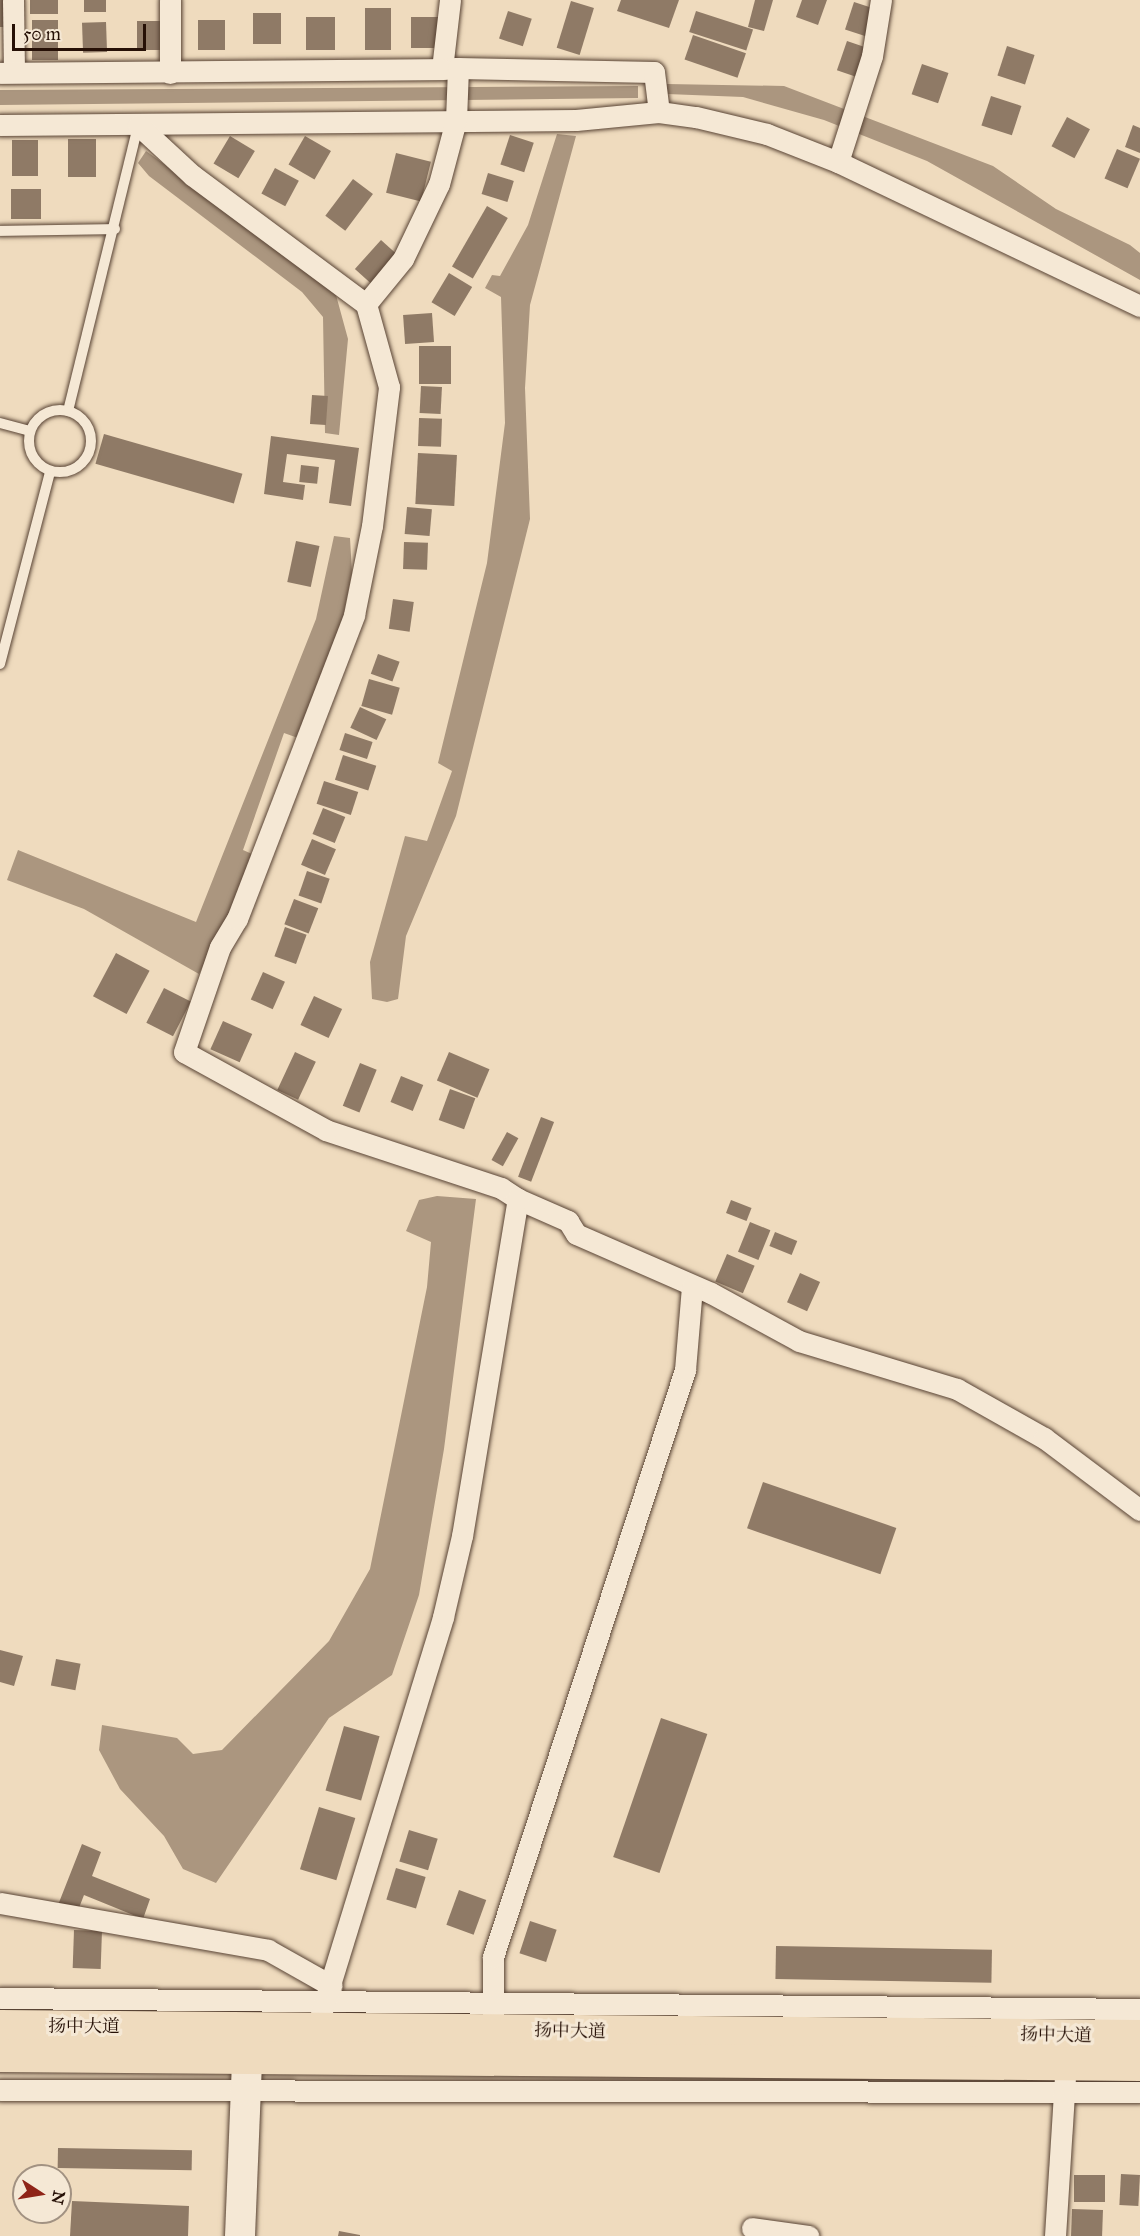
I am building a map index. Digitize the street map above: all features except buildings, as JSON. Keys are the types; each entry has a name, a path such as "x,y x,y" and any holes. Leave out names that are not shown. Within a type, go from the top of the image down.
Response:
{"main road":[{"name":"扬中大道","path":"5,2032 248,2042 321,2017 493,2016 1065,2063 1140,2036"},
{"name":"扬中大道","path":"321,2017 1065,2063 1140,2064"}],"street":[{"path":"13,0 7,73 654,72 659,112"},
{"path":"170,0 170,73"},
{"path":"366,304 403,259 439,184 456,115 450,0"},
{"path":"838,162 854,103 872,56 881,0"},
{"path":"0,125 138,125 456,115 595,119 659,112 767,134 838,162 1140,306"},
{"path":"138,125 192,175 366,304 389,387 372,526 354,615 237,919 220,947 184,1052 326,1130 501,1188 519,1199 568,1221 576,1234 692,1286 799,1341 984,1402 1044,1438 1140,1510"},
{"path":"321,2017 459,1547 519,1199"},
{"path":"692,1286 685,1370 493,1957 493,2016 1140,2009"},
{"path":"0,1903 268,1950 321,2017"},
{"path":"5,2032 321,2017"},
{"path":"240,2236 248,2042"},
{"path":"1055,2236 1065,2063"},
{"path":"0,2090 245,2092 1065,2063 1140,2092"},
{"path":"752,2228 808,2236"}],"lane":[{"path":"68,411 115,230 138,125"},
{"path":"0,231 115,230"},
{"path":"68,411 87,426 90,450 75,469 50,472 32,456 30,431 45,413 68,411"},
{"path":"0,423 30,431"},
{"path":"0,664 50,472"}],"shaded area":[{"path":"667,84 784,86 993,166 1056,209 1130,245 1140,253 1140,280 927,161 824,120 743,97 667,94"},
{"path":"638,86 638,98 0,105 0,90"},
{"path":"557,134 576,136 530,305 525,388 530,519 456,816 406,936 398,999 387,1002 372,999 370,962 405,836 427,841 452,771 438,763 487,563 505,423 501,297 485,288 492,275 500,276 528,225"},
{"path":"146,151 286,252 336,295 348,339 339,435 325,433 323,317 302,292 149,176 138,163"},
{"path":"334,536 350,538 352,573 342,622 298,738 284,733 243,850 252,854 237,897 199,974 84,909 7,880 18,850 196,922 316,619"},
{"path":"437,1196 476,1199 444,1449 419,1595 392,1675 329,1718 216,1883 183,1869 164,1836 120,1789 99,1750 102,1725 177,1738 193,1754 222,1750 329,1641 370,1569 427,1287 431,1242 406,1231 419,1200"}]}
